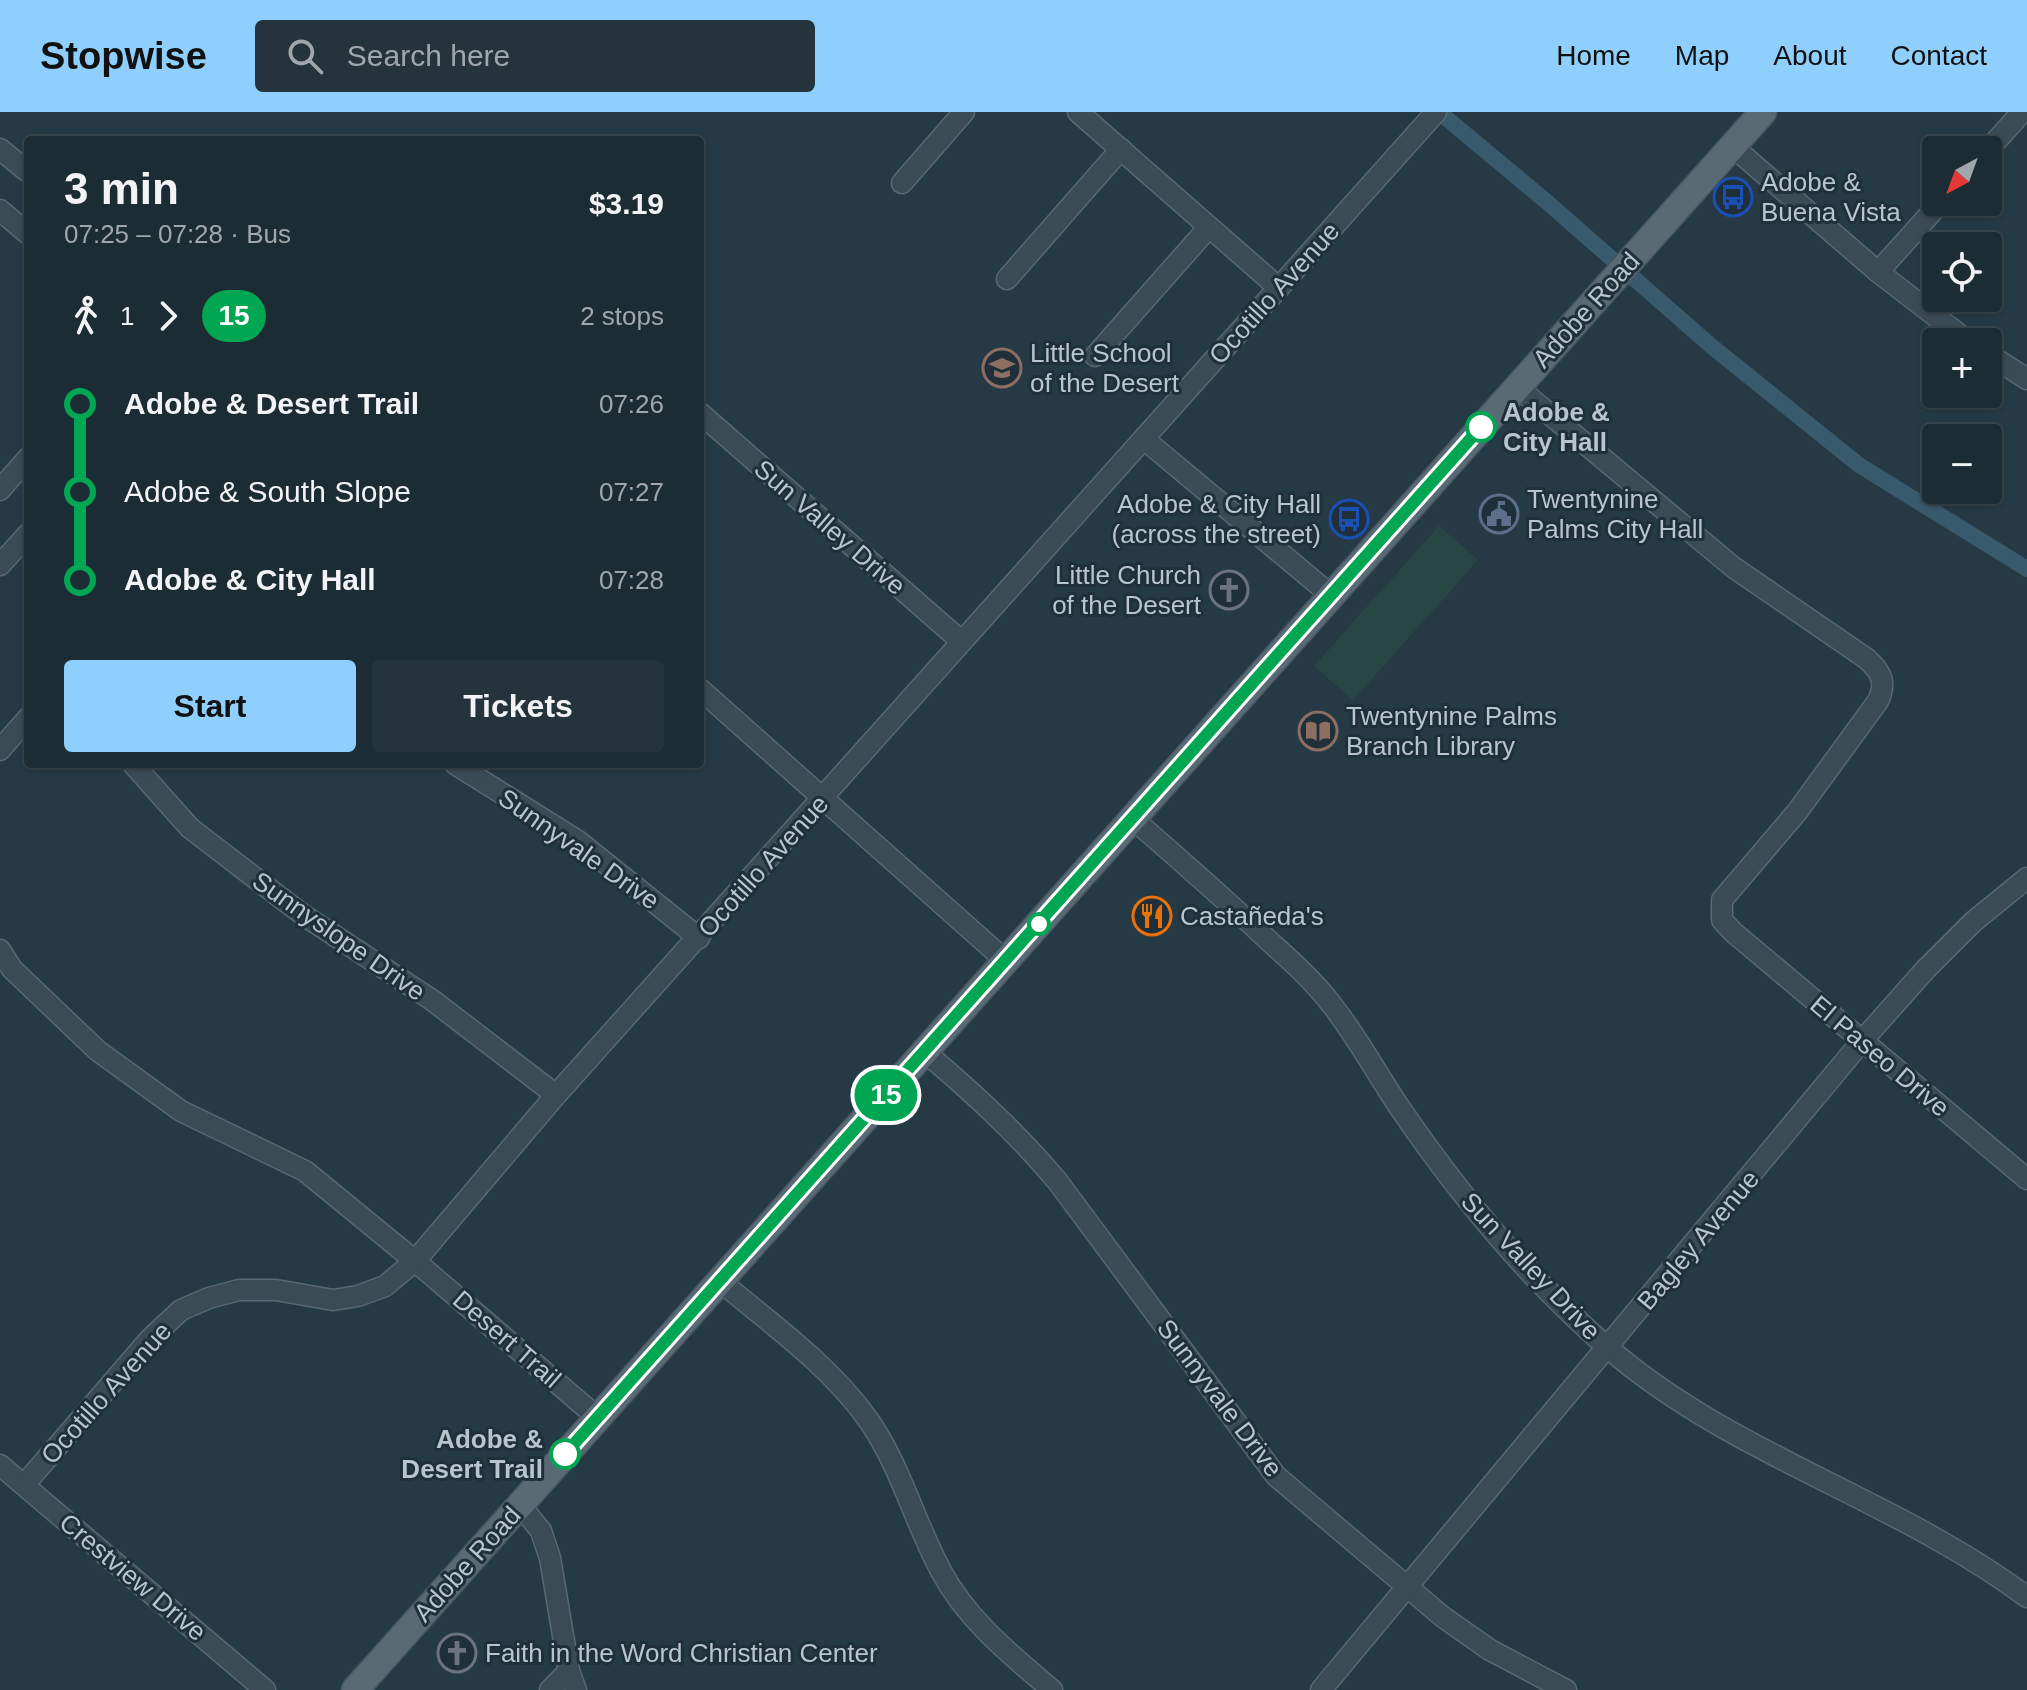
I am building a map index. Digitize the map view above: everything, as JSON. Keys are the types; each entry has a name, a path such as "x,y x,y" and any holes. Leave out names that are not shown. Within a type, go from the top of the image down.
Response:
{"main road":[{"name":"Adobe Road","path":"355,1690 1763,112"}],"street":[{"path":"902,183 964,112"},
{"path":"1078,112 1279,288"},
{"name":"Ocotillo Avenue","path":"24,1485 149,1340 181,1310 239,1290 276,1290 333,1300 358,1296 385,1286 415,1261 556,1095 1436,112"},
{"path":"2001,136 2022,112"},
{"path":"1732,146 1878,272 1951,328"},
{"path":"0,149 24,169"},
{"path":"1007,279 1121,149"},
{"path":"0,210 24,231"},
{"path":"1878,272 1928,216"},
{"path":"1095,356 1209,227"},
{"path":"2002,363 2027,379"},
{"name":"El Paseo Drive","path":"1517,387 1733,567 1867,659 1879,671 1883,690 1878,701 1788,824 1722,900 1722,920 2027,1179"},
{"name":"Sun Valley Drive","path":"704,416 961,641"},
{"path":"1144,439 1332,596"},
{"path":"0,490 24,463"},
{"path":"0,565 24,538"},
{"path":"704,693 1006,961"},
{"path":"0,750 24,723"},
{"name":"Sunnyslope Drive","path":"137,768 190,828 302,914 432,1000 556,1095"},
{"name":"Sunnyvale Drive","path":"461,768 578,841 699,938"},
{"name":"Sun Valley Drive","path":"1133,819 1235,909 1332,1004 1401,1110 1469,1204 1537,1279 1608,1348 1712,1421 1930,1536 2027,1597"},
{"name":"Bagley Avenue","path":"1321,1690 1862,1041 1973,922 2027,878"},
{"name":"Desert Trail","path":"0,950 12,969 98,1051 181,1111 305,1171 598,1418"},
{"name":"Sunnyvale Drive","path":"925,1052 1029,1147 1276,1476 1405,1587 1490,1650 1566,1690"},
{"path":"720,1281 849,1394 885,1448 941,1572 994,1641 1052,1690"},
{"name":"Crestview Drive","path":"0,1465 265,1690"},
{"path":"520,1505 541,1531 550,1558 572,1680 550,1690"}],"green space":[{"path":"1439,526 1478,560 1353,700 1314,666"}],"waterway":[{"path":"1439,112 1710,345 1859,465 2027,569"}],"bus line":[{"name":"15","path":"565,1454 1481,427"}],"place":[{"name":"Adobe & Buena Vista","path":"1733,197"},
{"name":"Little School of the Desert","path":"1002,368"},
{"name":"Adobe & City Hall","path":"1481,427"},
{"name":"Twentynine Palms City Hall","path":"1499,514"},
{"name":"Adobe & City Hall (across the street)","path":"1349,519"},
{"name":"Little Church of the Desert","path":"1229,590"},
{"name":"Twentynine Palms Branch Library","path":"1318,731"},
{"name":"Castañeda's","path":"1152,916"},
{"name":"Adobe & Desert Trail","path":"565,1454"},
{"name":"Faith in the Word Christian Center","path":"457,1653"}]}
